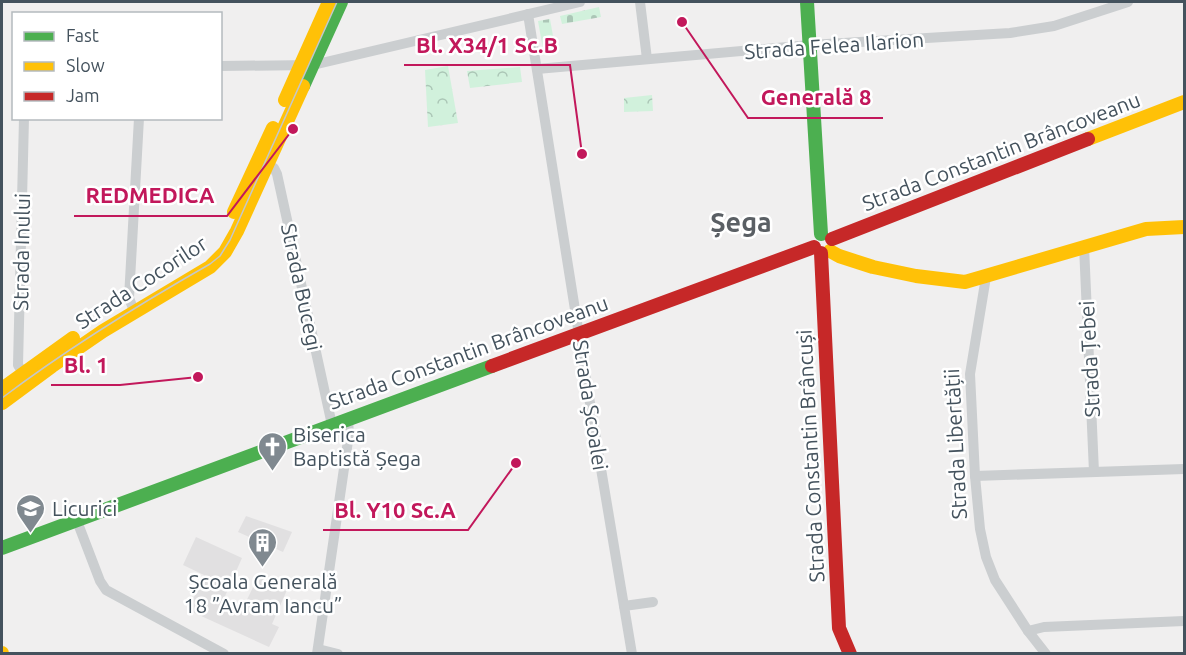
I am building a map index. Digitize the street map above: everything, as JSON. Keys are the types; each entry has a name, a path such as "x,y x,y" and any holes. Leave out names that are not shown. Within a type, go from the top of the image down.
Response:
{"street":[{"name":"Strada Cocorilor","path":"2,403 57,349 133,307 204,261 214,252 263,163 306,66 329,2"},
{"name":"Strada Cocorilor","path":"306,66 341,2"},
{"path":"222,66 306,66 580,2"},
{"path":"639,2 648,59"},
{"name":"Strada Constantin Brâncuși","path":"807,2 824,245 839,628 850,654"},
{"name":"Strada Felea Ilarion","path":"537,69 810,45 1011,33 1054,26 1128,2"},
{"name":"Strada Școalei","path":"528,14 632,654"},
{"name":"Strada Constantin Brâncoveanu","path":"2,548 579,333 824,245 1185,102"},
{"name":"Strada Inului","path":"24,120 18,365 26,377"},
{"path":"133,307 129,298 139,120"},
{"name":"Strada Bucegi","path":"263,163 274,168 277,174 332,425"},
{"path":"824,245 844,259 941,281 965,282 1146,229 1185,227"},
{"name":"Strada Țebei","path":"1084,246 1094,472"},
{"name":"Strada Libertății","path":"986,277 970,375 980,529 988,563 995,580 1046,654"},
{"name":"Strada Cocorilor","path":"2,389 26,377"},
{"path":"338,654 318,651 349,434 348,420"},
{"path":"975,476 1185,469"},
{"path":"76,521 106,590 224,654"},
{"path":"624,606 653,602"},
{"path":"1028,631 1044,627 1185,621"}],"shaded area":[{"path":"246,516 292,532 283,552 238,532"},
{"path":"196,537 242,558 222,603 241,612 258,577 287,590 272,624 279,627 269,647 188,610 204,575 183,565"}],"green space":[{"path":"599,7 601,17 562,24 560,16"},
{"path":"550,19 556,53 544,55 538,21"},
{"path":"448,66 458,123 428,127 425,70"},
{"path":"520,67 522,82 470,88 467,71"},
{"path":"652,95 653,111 624,112 624,98"}],"tram line":[{"path":"2,398 78,344 220,256 230,240 337,2"}],"traffic: fast":[{"path":"303,86 341,2"},
{"path":"807,2 821,234"},
{"path":"2,548 492,366"}],"traffic: slow":[{"path":"285,100 329,2"},
{"path":"2,403 103,331 210,267 225,252 237,231 303,86"},
{"path":"1088,139 1184,102"},
{"path":"234,212 273,128"},
{"path":"830,251 873,267 916,276 965,282 1146,229 1184,227"},
{"path":"2,389 73,338"}],"traffic: jam":[{"path":"832,239 1088,139"},
{"path":"492,366 814,247"},
{"path":"821,253 839,628 850,654"}],"place":[{"name":"Generală 8","path":"682,22"},
{"name":"REDMEDICA","path":"293,129"},
{"name":"Bl. X34/1 Sc.B","path":"582,154"},
{"name":"Bl. 1","path":"198,377"},
{"name":"Bl. Y10 Sc.A","path":"516,463"},
{"name":"Biserica Baptistă Șega","path":"272,472"},
{"name":"Licurici","path":"31,534"},
{"name":"Școala Generală 18 ”Avram Iancu”","path":"263,568"}],"district":[{"name":"Șega","path":"741,222"}]}
